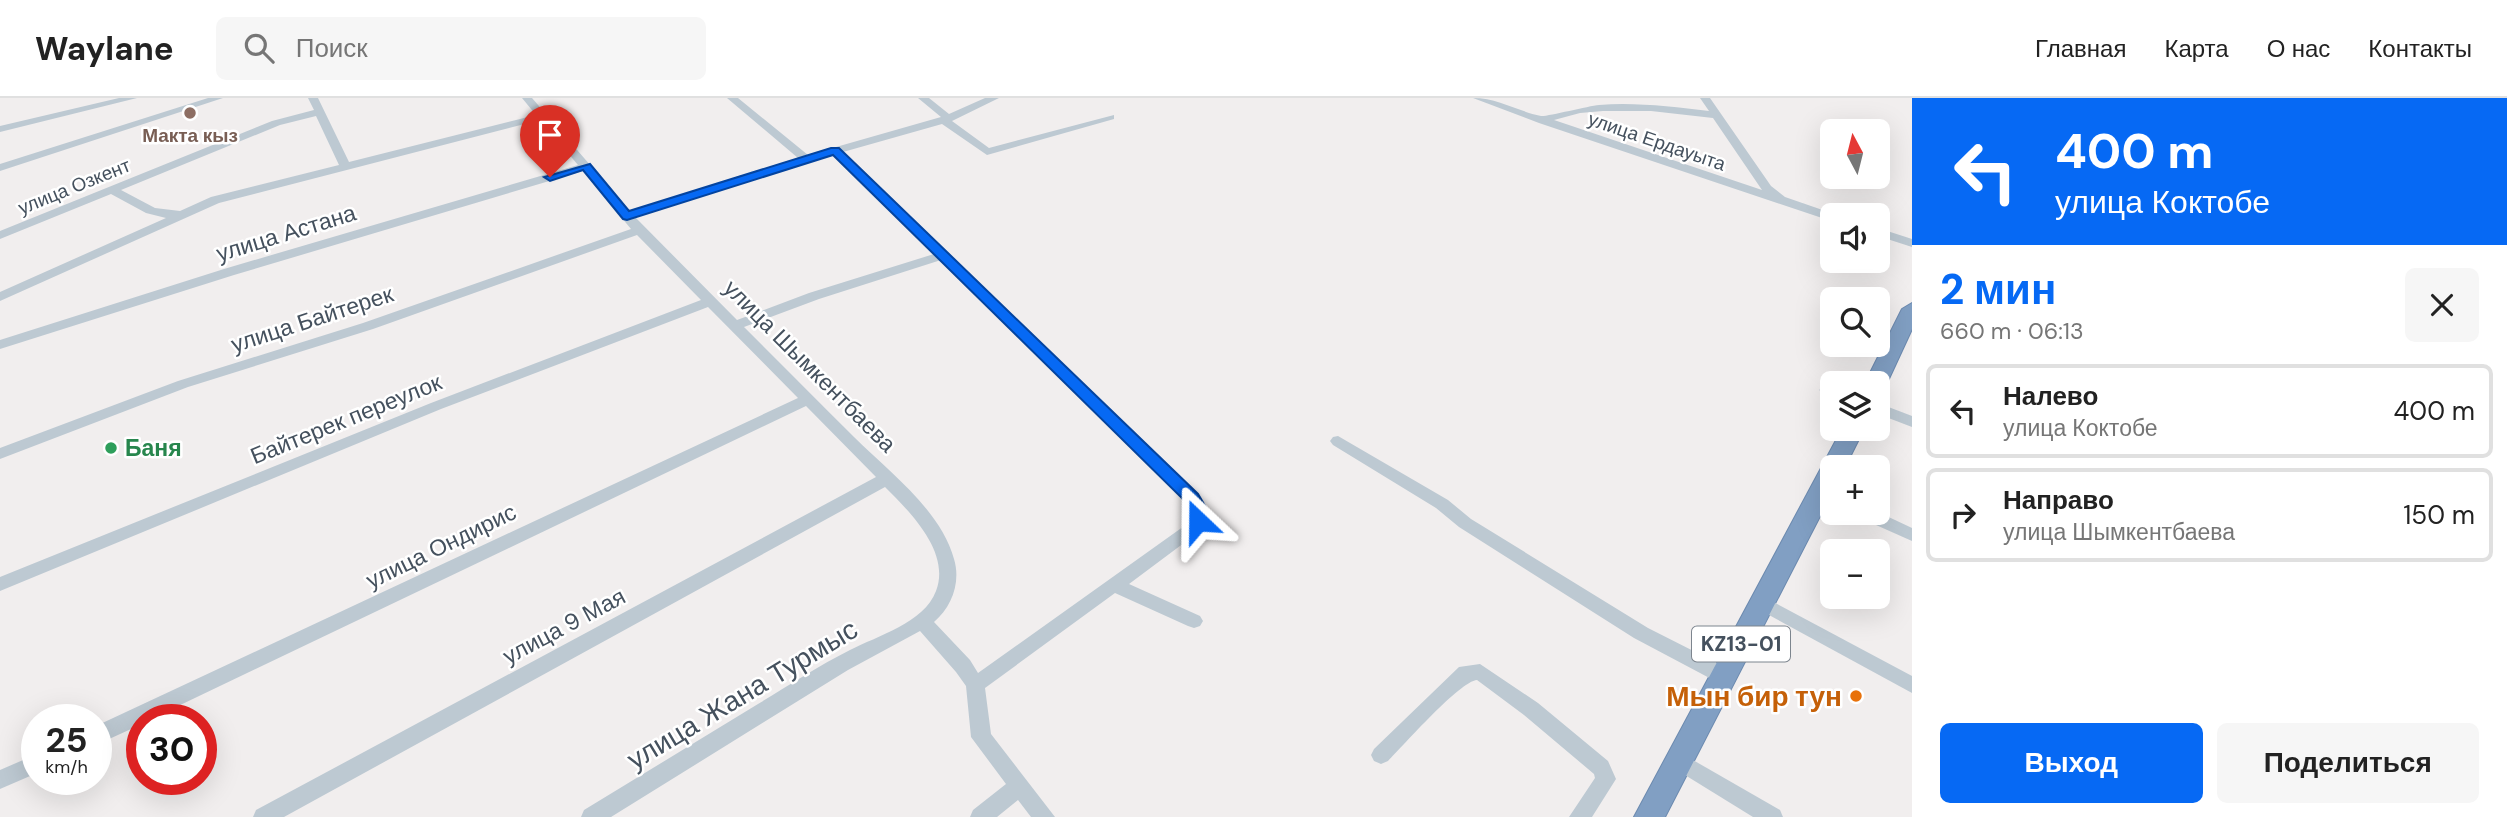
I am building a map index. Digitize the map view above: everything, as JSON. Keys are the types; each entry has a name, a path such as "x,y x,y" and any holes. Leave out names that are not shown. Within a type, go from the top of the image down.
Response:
{"highway":[{"path":"1882,371 1912,309"},
{"name":"KZ13-01","path":"1649,817 1820,500"}],"street":[{"path":"0,129 132,98"},
{"path":"0,168 218,98"},
{"path":"313,98 346,167"},
{"name":"улица Шымкентбаева","path":"527,98 639,230 888,478 928,524 947,563 946,590 940,603 922,621"},
{"path":"732,98 806,159"},
{"path":"923,98 987,152 1110,117"},
{"path":"627,216 835,150 945,119 993,98"},
{"name":"улица Ердауыта","path":"1478,98 1820,213"},
{"path":"1705,98 1767,188 1786,202"},
{"path":"1543,121 1568,105 1591,99 1718,115"},
{"name":"улица Озкент","path":"0,235 276,123 319,111"},
{"path":"0,297 215,200 543,116"},
{"path":"1010,146 1024,153"},
{"path":"835,150 1192,498 1199,515 1194,527 975,685"},
{"name":"улица Астана","path":"0,345 191,284 586,166"},
{"path":"112,190 142,208 168,215 190,212"},
{"path":"139,234 142,228 142,208"},
{"name":"улица Байтерек","path":"0,454 183,384 355,330 639,230"},
{"path":"1890,236 1912,243"},
{"path":"735,326 814,296 945,255"},
{"name":"Байтерек переулок","path":"0,584 436,406 711,300"},
{"name":"улица Ондирис","path":"112,728 807,400"},
{"path":"1890,413 1912,422"},
{"path":"1338,441 1442,504 1465,523 1641,633 1724,676"},
{"name":"улица 9 Мая","path":"264,817 888,478"},
{"path":"1890,525 1912,535"},
{"path":"1112,584 1194,621"},
{"path":"1764,604 1912,685"},
{"path":"922,621 963,666 975,685 981,737 1044,817"},
{"name":"улица Жана Турмыс","path":"592,817 845,662 922,621"},
{"path":"1381,755 1466,673 1480,672 1531,709 1601,768 1606,779 1580,817"},
{"path":"1679,761 1772,817"},
{"path":"0,780 21,770"},
{"path":"981,817 1018,787"}],"place":[{"name":"Макта кыз","path":"190,113"},
{"name":"Баня","path":"111,448"},
{"name":"Мын бир тун","path":"1856,696"}],"route":[{"path":"550,177 586,166 627,216 835,150 1192,498 1199,511 1198,521"}]}
